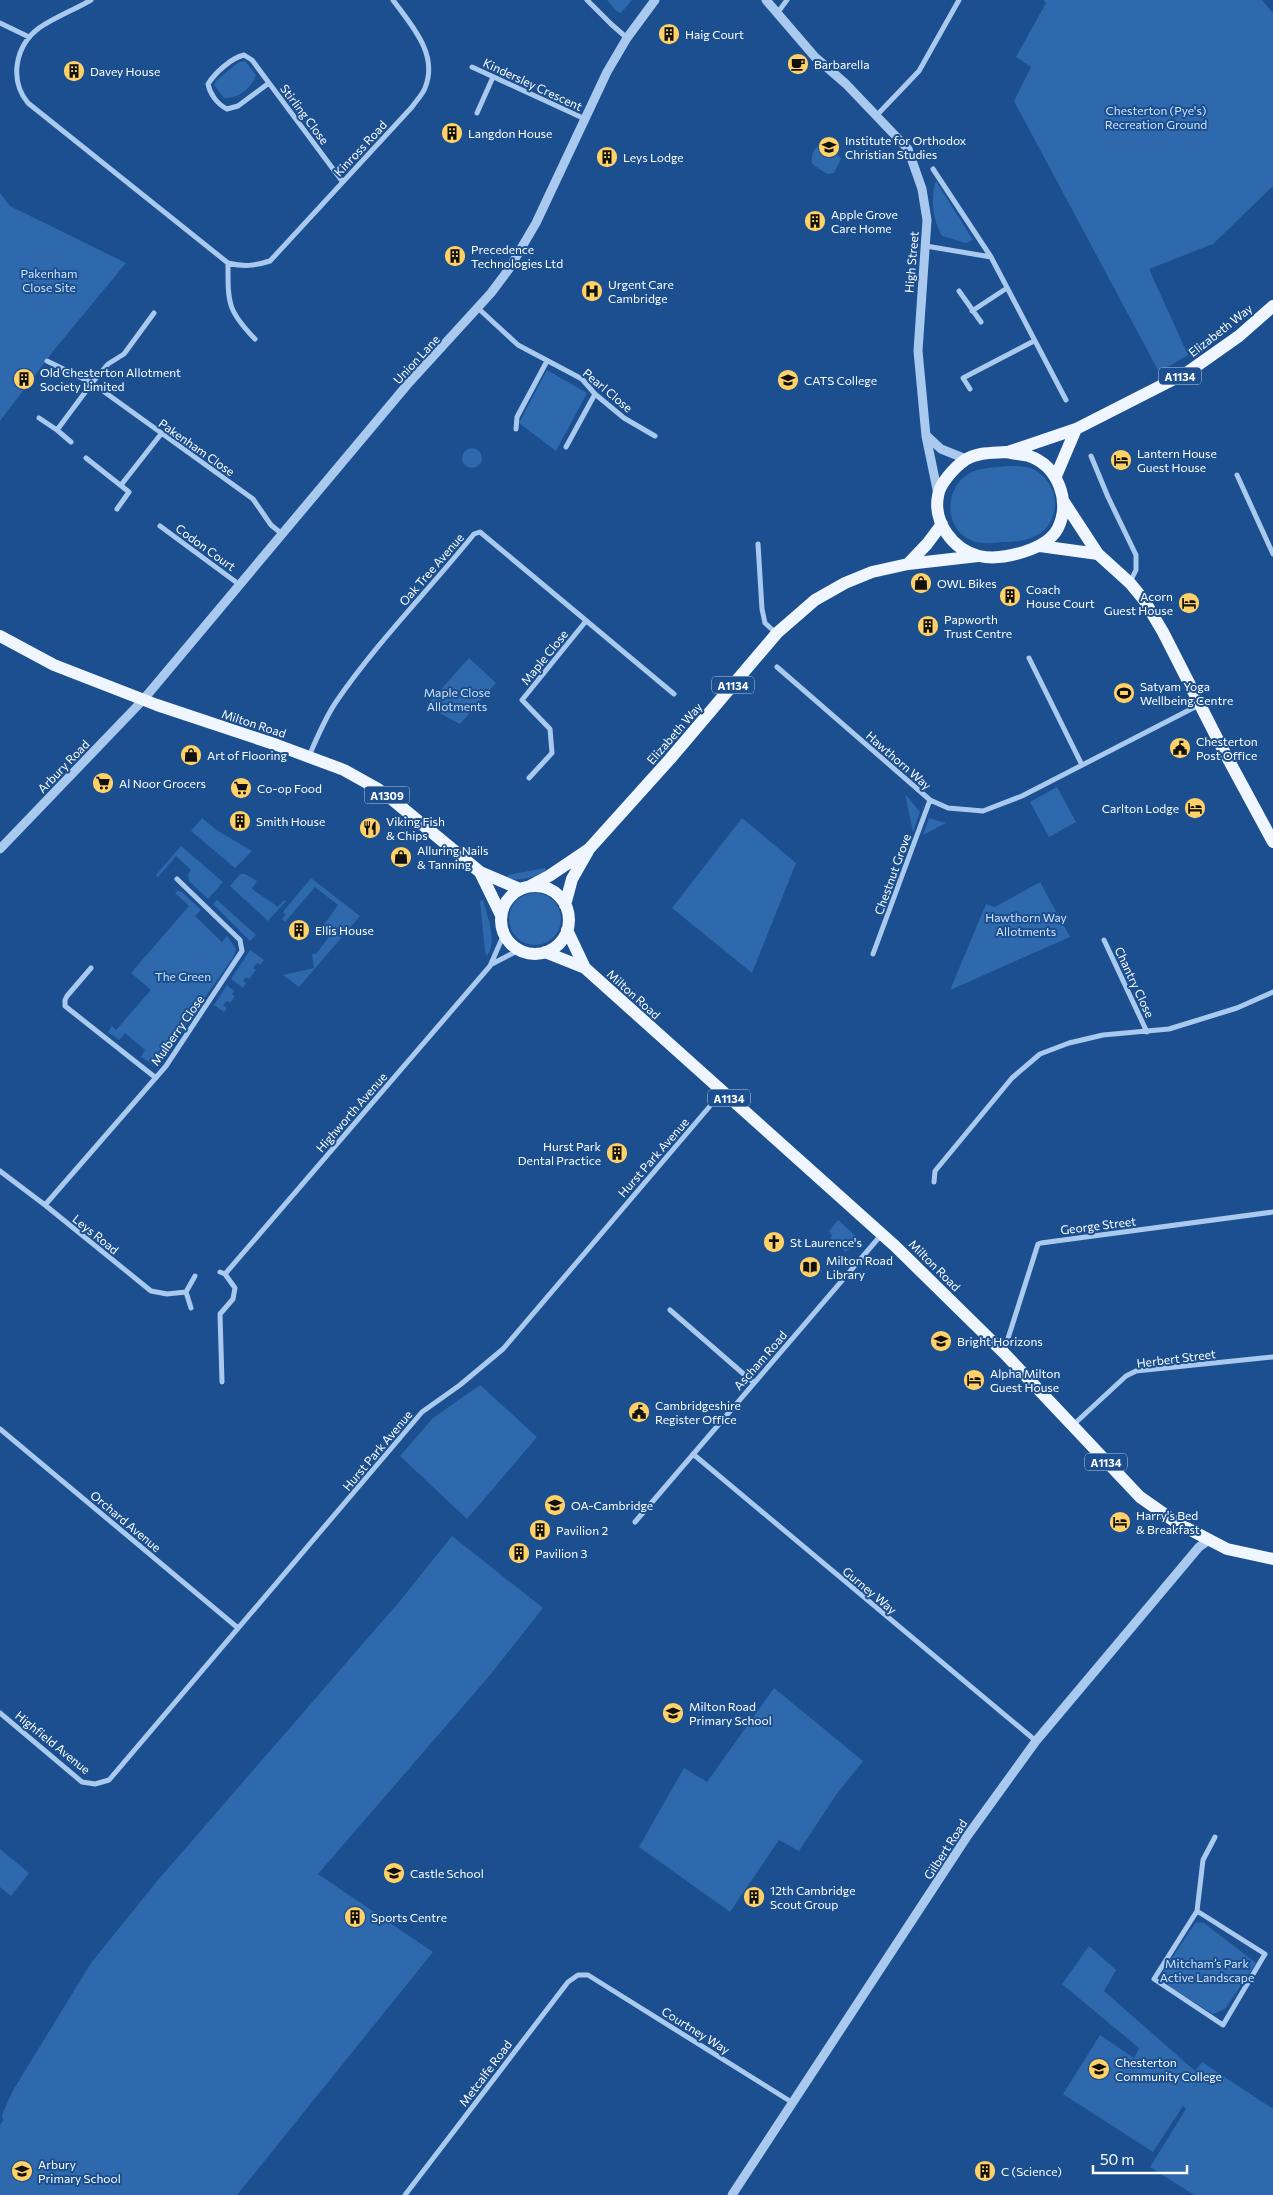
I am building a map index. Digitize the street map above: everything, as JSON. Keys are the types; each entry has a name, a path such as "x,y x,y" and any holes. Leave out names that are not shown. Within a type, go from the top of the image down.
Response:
{"main road":[{"name":"Elizabeth Way","path":"1006,452 1076,429 1188,372 1239,336 1273,306"},
{"path":"1056,476 1076,429"},
{"path":"1098,554 1040,546 999,558 978,556 949,538 942,524 938,508 938,494 948,476 966,460 986,452 1006,452 1029,457 1043,465 1056,476 1064,502 1098,554 1130,583 1144,600 1163,632 1273,842"},
{"path":"1040,546 1058,529 1064,502"},
{"path":"908,564 927,544 942,524"},
{"name":"Elizabeth Way","path":"566,905 572,879 589,849 670,759 776,633 815,600 845,583 872,572 908,564 978,556"},
{"name":"Milton Road","path":"0,636 54,665 143,700 344,770 378,789 431,830 480,872 525,887"},
{"name":"Elizabeth Way","path":"525,887 549,876 589,849"},
{"name":"Milton Road","path":"480,872 501,915"},
{"path":"525,887 548,888 561,898 566,905"},
{"name":"A1134","path":"501,915 504,905 510,896 525,887"},
{"name":"A1134","path":"566,905 569,920 567,930"},
{"path":"501,915 504,934 514,947 520,950"},
{"path":"545,952 560,942 567,930"},
{"name":"Milton Road","path":"567,930 585,968"},
{"name":"A1134","path":"520,950 532,954 545,952"},
{"name":"Milton Road","path":"545,952 585,968 882,1234 1004,1353 1140,1497 1170,1519 1208,1540 1232,1551 1273,1559"}],"street":[{"path":"91,0 40,27 28,37 15,74 20,94 28,104 228,263 228,290 232,311 237,320 255,339"},
{"name":"Kinross Road","path":"228,263 253,266 270,261 412,107 425,88 429,70 426,48 392,0"},
{"path":"587,0 627,38"},
{"name":"Union Lane","path":"143,700 401,392 478,309 509,270 536,222 585,119 627,38 655,0"},
{"name":"High Street","path":"766,0 815,56 877,115 908,149 922,189 927,220 918,351 926,436 938,494"},
{"path":"778,12 787,0"},
{"path":"877,115 919,72 959,0"},
{"path":"0,23 28,37"},
{"name":"Stirling Close","path":"269,83 238,106 227,109 221,106 210,92 208,84 214,76 236,58 244,55 252,60 342,181"},
{"name":"Kindersley Crescent","path":"472,68 585,119"},
{"path":"477,113 493,77"},
{"path":"933,169 991,256 1066,400"},
{"path":"926,246 991,256"},
{"path":"972,311 1007,288"},
{"path":"959,291 981,322"},
{"name":"Pearl Close","path":"478,309 518,345 582,379 595,394 624,418 655,436"},
{"path":"58,430 92,383 108,364 124,354 154,313"},
{"path":"970,389 963,378 1034,341"},
{"name":"Pakenham Close","path":"47,361 92,383 253,499 271,525 282,534"},
{"path":"516,429 518,417 547,362"},
{"path":"566,447 595,394"},
{"path":"39,418 58,430 71,442"},
{"path":"121,485 161,434"},
{"path":"926,436 941,449 966,460"},
{"path":"1091,456 1136,555 1136,570 1130,583"},
{"path":"86,458 129,492 118,509"},
{"path":"1236,475 1273,554"},
{"name":"Codon Court","path":"160,526 240,585"},
{"name":"Oak Tree Avenue","path":"308,757 334,703 360,669 474,534 480,532 674,694"},
{"path":"758,544 762,609 765,623 776,633"},
{"name":"Maple Close","path":"529,778 552,752 550,729 522,700 586,621"},
{"path":"1029,658 1082,765"},
{"name":"Hawthorn Way","path":"776,667 930,800 948,808 982,811 1022,796 1200,705"},
{"name":"Arbury Road","path":"0,850 143,700"},
{"name":"Chestnut Grove","path":"873,954 930,800"},
{"name":"Mulberry Close","path":"45,1205 156,1078 223,982 243,948 240,940 177,879"},
{"name":"Highworth Avenue","path":"222,1382 220,1314 233,1299 235,1288 223,1273 492,964 504,934"},
{"name":"Chantry Close","path":"1104,940 1147,1032"},
{"name":"Highworth Avenue","path":"492,964 520,950"},
{"name":"Mulberry Close","path":"90,968 64,1000 65,1006 156,1078"},
{"path":"934,1182 935,1171 1012,1078 1040,1054 1069,1043 1103,1035 1147,1032 1193,1022 1237,1008 1273,992"},
{"name":"Hurst Park Avenue","path":"95,1784 109,1780 422,1412 460,1386 503,1349 722,1092"},
{"name":"Leys Road","path":"0,1171 151,1291 167,1294 186,1292"},
{"name":"George Street","path":"1004,1353 1038,1244 1273,1212"},
{"name":"Ascham Road","path":"635,1522 882,1234"},
{"path":"191,1308 186,1292 195,1276"},
{"path":"670,1310 754,1383"},
{"name":"Herbert Street","path":"1072,1426 1126,1376 1136,1371 1273,1357"},
{"name":"Orchard Avenue","path":"0,1429 238,1628"},
{"name":"Gurney Way","path":"693,1454 1036,1741"},
{"name":"Gilbert Road","path":"732,2195 968,1835 1036,1741 1199,1547 1208,1540"},
{"name":"Highfield Avenue","path":"0,1713 82,1782 95,1784"},
{"path":"1215,1836 1203,1860 1197,1911 1154,1979 1223,2025 1265,1954"},
{"path":"1197,1911 1265,1954 1273,1954"},
{"name":"Metcalfe Road","path":"405,2195 568,1982 578,1975 588,1975"},
{"name":"Courtney Way","path":"588,1975 793,2103"}],"green space":[{"path":"607,0 632,0 621,13 616,11"},
{"name":"Chesterton (Pye's) Recreation Ground","path":"1043,0 1262,0 1273,13 1273,186 1213,244 1149,269 1188,355 1159,372 1014,101 1031,67 1016,57 1046,3"},
{"path":"245,61 256,75 254,80 239,95 224,98 214,85 216,81 239,62"},
{"path":"822,144 833,149 841,159 834,173 827,174 812,164 813,152"},
{"path":"936,181 973,240 966,243 942,236 936,223 933,209 933,194"},
{"name":"Pakenham Close Site","path":"0,193 10,206 126,263 54,350 0,421"},
{"path":"547,370 587,393 556,451 519,423"},
{"path":"472,448 479,451 482,458 479,465 472,468 465,465 462,458 465,451"},
{"path":"1010,466 1032,469 1046,479 1054,495 1055,504 1051,521 1039,534 1021,541 982,543 965,537 952,520 951,498 955,488 962,479 976,470"},
{"name":"Maple Close Allotments","path":"469,658 496,683 460,724 426,706"},
{"path":"1057,787 1076,822 1049,837 1030,802"},
{"path":"905,794 920,812 913,832"},
{"path":"202,818 218,831 252,851 235,868 191,831"},
{"path":"742,818 796,863 752,973 672,908"},
{"path":"929,818 946,823 923,835"},
{"path":"181,846 223,882 208,899 189,881 188,874 191,870 176,856 158,877 156,875"},
{"path":"545,868 546,871 532,877 522,879 507,878 508,875"},
{"path":"240,874 245,874 257,881 252,889 278,907 284,900 286,901 268,921 230,886"},
{"path":"311,878 360,916 299,987 283,975 314,968 312,954 316,954 329,937 320,930 338,905 315,887 285,922 282,919 286,915 283,912"},
{"name":"Hawthorn Way Allotments","path":"1040,882 1070,937 950,990 986,904 995,907"},
{"name":"The Green","path":"177,891 182,892 201,910 195,916 222,942 227,936 236,949 234,956 160,1062 154,1065 141,1057 145,1050 125,1033 119,1040 108,1032 112,1026 116,1030 151,990 131,973 189,906 175,893"},
{"path":"535,893 545,895 553,901 559,909 561,919 559,929 553,937 545,943 535,945 525,943 517,937 511,929 509,919 511,909 517,901 525,895"},
{"path":"217,900 256,935 250,941 213,904"},
{"path":"483,900 492,936 492,943 487,956 480,901"},
{"path":"250,950 264,960 260,965 257,963 253,968 256,970 249,979 246,977 243,981 246,983 243,988 231,979"},
{"path":"227,985 234,991 232,994 235,996 230,1003 227,1001 223,1005 227,1008 224,1012 214,1005"},
{"path":"838,1220 858,1238 846,1252 830,1238 832,1235 829,1231"},
{"path":"480,1385 537,1437 467,1519 400,1456 433,1418"},
{"name":"Castle School","path":"452,1536 543,1608 490,1675 318,1874 433,1952 237,2195 0,2195 0,2125 3,2121 2,2115 12,2092 91,1963 158,1880 399,1602"},
{"path":"774,1688 863,1761 836,1795 799,1851 779,1840 730,1912 639,1847 684,1768 707,1782"},
{"path":"0,1849 29,1873 11,1896 0,1887"},
{"name":"Mitcham’s Park Active Landscape","path":"1196,1922 1204,1923 1256,1963 1225,2009 1213,2014 1170,1987 1166,1982 1163,1971"},
{"path":"1089,1946 1116,1970 1104,1991 1195,2071 1202,2062 1273,2109 1273,2195 1194,2195 1150,2167 1186,2109 1183,2106 1153,2152 1063,2094 1100,2035 1134,2058 1139,2048 1062,1984"}],"place":[{"name":"Haig Court","path":"669,34"},
{"name":"Barbarella","path":"798,64"},
{"name":"Davey House","path":"74,71"},
{"name":"Langdon House","path":"452,133"},
{"name":"Institute for Orthodox Christian Studies","path":"829,147"},
{"name":"Leys Lodge","path":"607,157"},
{"name":"Apple Grove Care Home","path":"815,221"},
{"name":"Precedence Technologies Ltd","path":"455,256"},
{"name":"Urgent Care Cambridge","path":"592,291"},
{"name":"Old Chesterton Allotment Society Limited","path":"24,379"},
{"name":"CATS College","path":"788,380"},
{"name":"Lantern House Guest House","path":"1121,460"},
{"name":"OWL Bikes","path":"921,583"},
{"name":"Coach House Court","path":"1010,596"},
{"name":"Acorn Guest House","path":"1189,603"},
{"name":"Papworth Trust Centre","path":"928,626"},
{"name":"Satyam Yoga Wellbeing Centre","path":"1124,693"},
{"name":"Chesterton Post Office","path":"1180,748"},
{"name":"Art of Flooring","path":"191,755"},
{"name":"Al Noor Grocers","path":"103,783"},
{"name":"Co-op Food","path":"241,788"},
{"name":"Carlton Lodge","path":"1195,808"},
{"name":"Smith House","path":"240,821"},
{"name":"Viking Fish & Chips","path":"370,828"},
{"name":"Alluring Nails & Tanning","path":"401,857"},
{"name":"Ellis House","path":"299,930"},
{"name":"Hurst Park Dental Practice","path":"617,1153"},
{"name":"St Laurence's","path":"774,1242"},
{"name":"Milton Road Library","path":"810,1267"},
{"name":"Bright Horizons","path":"941,1341"},
{"name":"Alpha Milton Guest House","path":"974,1380"},
{"name":"Cambridgeshire Register Office","path":"639,1412"},
{"name":"OA-Cambridge","path":"555,1505"},
{"name":"Harry's Bed & Breakfast","path":"1120,1522"},
{"name":"Pavilion 2","path":"540,1530"},
{"name":"Pavilion 3","path":"519,1553"},
{"name":"Milton Road Primary School","path":"673,1713"},
{"name":"Castle School","path":"394,1873"},
{"name":"12th Cambridge Scout Group","path":"754,1897"},
{"name":"Sports Centre","path":"355,1917"},
{"name":"Chesterton Community College","path":"1099,2069"},
{"name":"Arbury Primary School","path":"22,2171"},
{"name":"C (Science)","path":"985,2171"}]}
